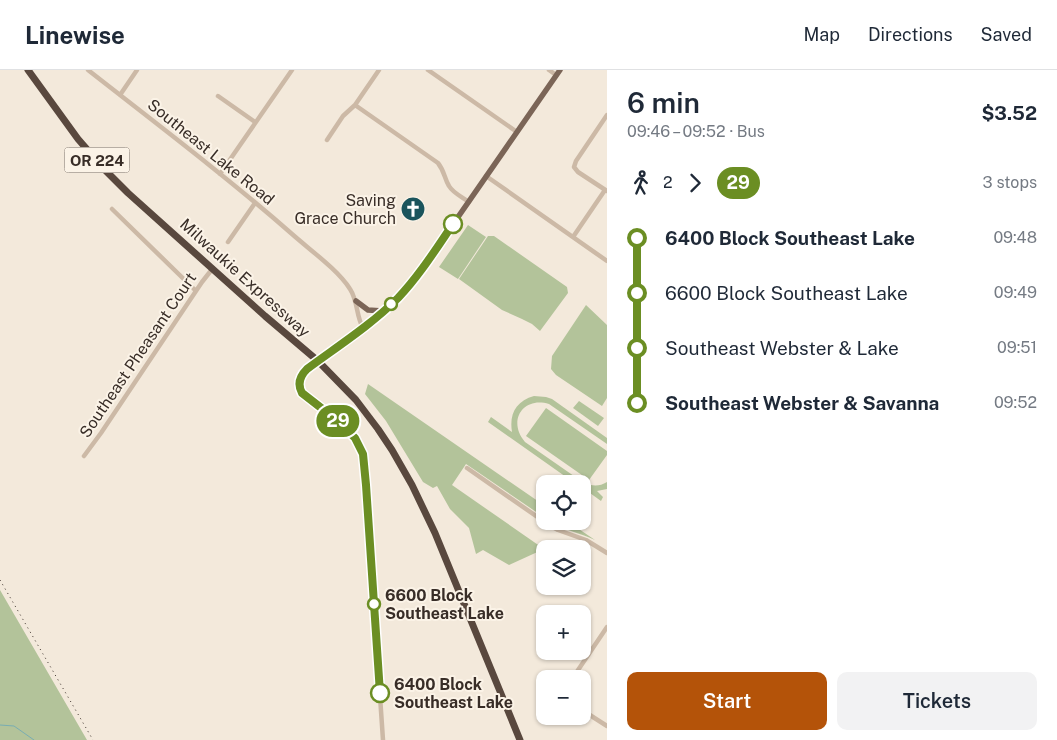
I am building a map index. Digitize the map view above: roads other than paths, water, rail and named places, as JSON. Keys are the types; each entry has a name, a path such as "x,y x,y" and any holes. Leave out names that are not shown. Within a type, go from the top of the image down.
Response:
{"highway":[{"name":"Milwaukie Expressway","path":"28,70 78,138 105,170 265,316 318,361 367,413 392,450 435,533 520,740"}],"main road":[{"path":"318,361 363,328 398,298 469,202 558,72"},
{"path":"356,301 368,310 383,311"}],"street":[{"name":"Southeast Lake Road","path":"88,70 220,174 342,278 351,289 363,328"},
{"path":"120,95 137,70"},
{"path":"220,174 292,70"},
{"path":"327,140 343,116 355,105 379,70"},
{"path":"428,70 517,132"},
{"path":"549,70 558,72"},
{"path":"218,96 255,122"},
{"path":"355,105 438,163 450,188 469,202"},
{"path":"573,237 606,191 574,167 576,161 607,115"},
{"path":"486,176 607,261"},
{"path":"228,242 255,203"},
{"path":"112,209 196,291"},
{"name":"Southeast Pheasant Court","path":"84,456 102,433 213,268"},
{"path":"318,361 302,375 299,380 300,390 352,434 363,454 383,740"},
{"path":"467,468 558,530 586,540 607,553"},
{"path":"578,670 607,627"},
{"path":"591,716 607,726"}],"waterway":[{"path":"0,725 14,726 34,740"}],"railway":[{"path":"0,580 93,740"}],"place":[{"name":"Saving Grace Church","path":"413,209"},
{"name":"6600 Block Southeast Lake","path":"374,604"},
{"name":"6400 Block Southeast Lake","path":"380,693"}]}
